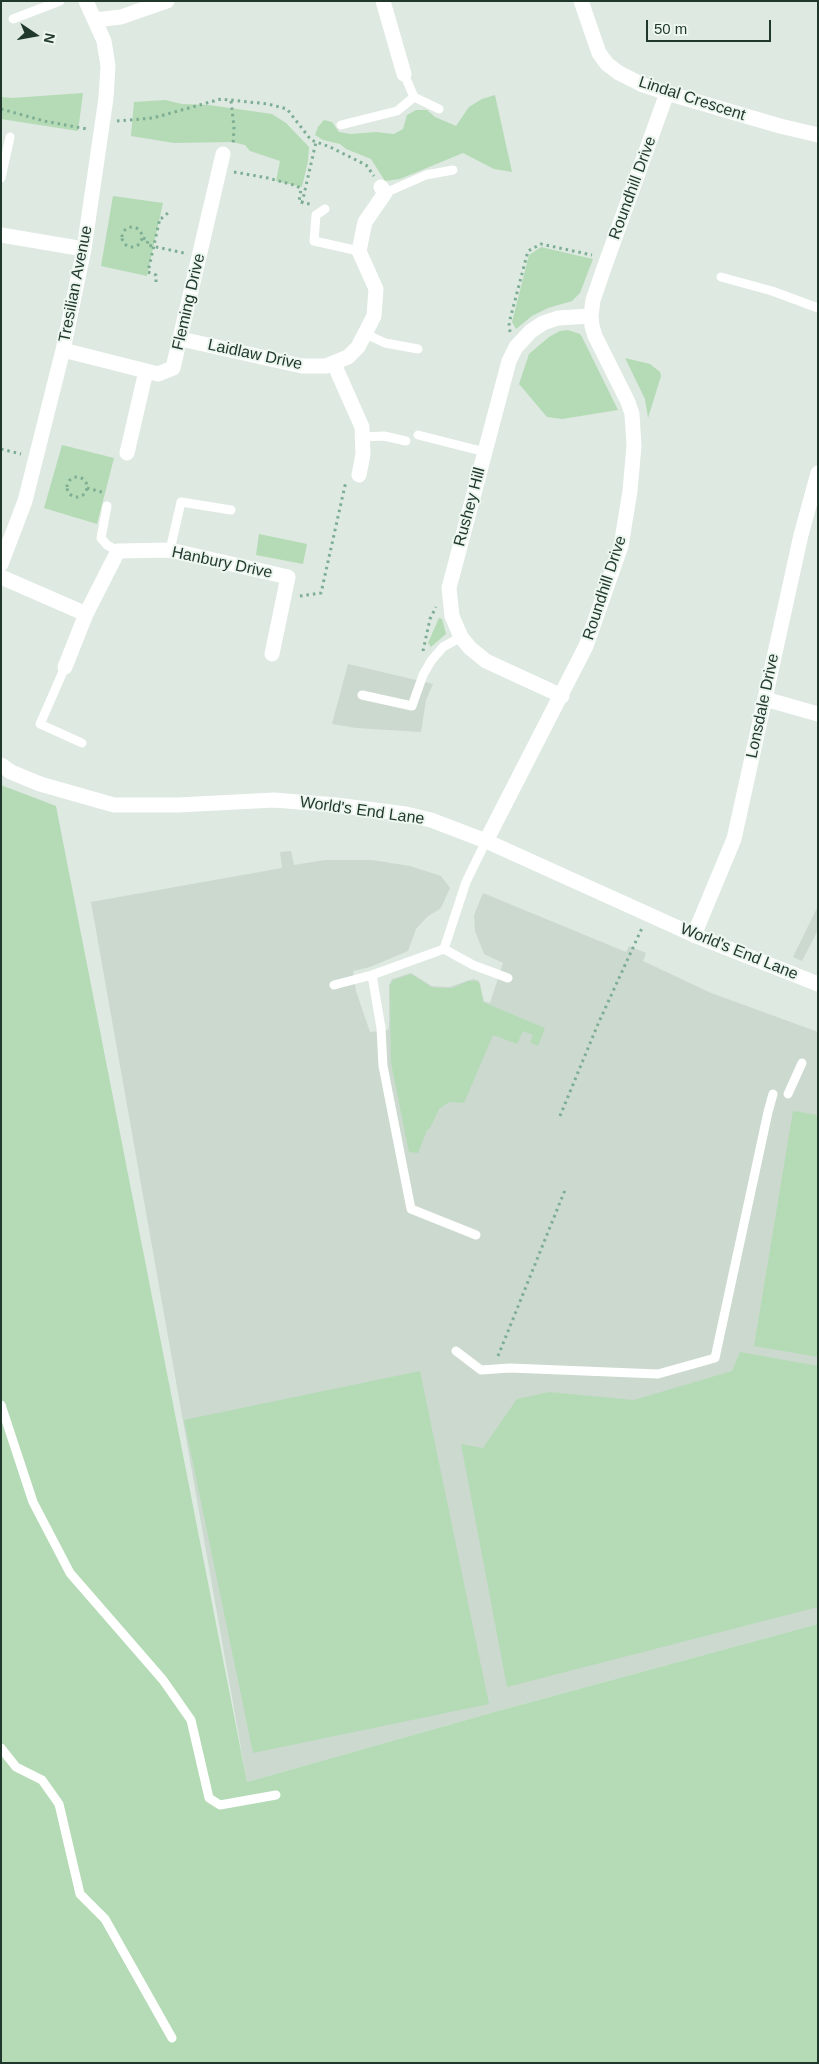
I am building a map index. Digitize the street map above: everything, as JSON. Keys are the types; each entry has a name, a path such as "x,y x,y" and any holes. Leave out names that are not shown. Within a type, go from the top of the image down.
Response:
{"street":[{"name":"Tresilian Avenue","path":"1,564 25,501 63,350 84,248 106,98 104,40 86,1"},
{"path":"95,20 121,17 167,1"},
{"path":"383,1 404,74"},
{"name":"Lindal Crescent","path":"581,1 599,53 607,64 619,73 643,85 667,93 780,126 818,135"},
{"name":"Roundhill Drive","path":"486,841 586,646 621,546 630,491 634,446 632,414 618,379 595,336 591,316 594,300 608,258 667,93"},
{"name":"Fleming Drive","path":"63,350 158,374 173,368 199,257 228,150"},
{"path":"359,250 365,222 383,190"},
{"path":"1,235 84,248"},
{"name":"Laidlaw Drive","path":"181,340 302,366 313,367 334,364 353,353 366,334 374,316 376,289 359,250"},
{"name":"Rushey Hill","path":"562,696 486,661 470,648 461,637 452,616 449,588 509,361 520,342 543,323 558,318 591,316"},
{"path":"334,364 362,427 364,437 359,475"},
{"path":"127,452 146,371"},
{"name":"Lonsdale Drive","path":"694,935 734,839 801,535 818,473"},
{"name":"Hanbury Drive","path":"118,551 170,550 288,577 272,654"},
{"path":"65,667 86,614 118,551"},
{"path":"1,577 86,614"},
{"path":"765,699 818,714"},
{"name":"World's End Lane","path":"1,765 11,772 40,784 114,805 178,805 274,800 336,805 406,814 431,820 486,841 694,935 818,984"}],"lane":[{"path":"13,19 60,1"},
{"path":"404,74 414,97 439,108"},
{"path":"341,125 397,111 414,97"},
{"path":"1,178 10,138"},
{"path":"383,190 426,175 453,170"},
{"path":"326,208 316,215 314,241 359,250"},
{"path":"721,276 772,291 818,308"},
{"path":"366,334 385,343 418,349"},
{"path":"418,435 485,452"},
{"path":"364,437 384,436 406,441"},
{"path":"170,550 181,502 231,510"},
{"path":"107,506 101,538 107,545 118,551"},
{"path":"362,695 412,706 423,675 431,661 443,647 461,637"},
{"path":"65,667 40,724 82,743"},
{"path":"444,949 466,882 486,841"},
{"path":"334,985 372,975 444,949 473,965 508,978"},
{"path":"372,975 381,1028 383,1066 411,1209 476,1235"},
{"path":"788,1094 802,1063"},
{"path":"456,1352 481,1370 510,1368 658,1374 716,1358 773,1094"},
{"path":"1,1405 33,1502 70,1572 163,1680 191,1720 209,1798 220,1804 276,1795"},
{"path":"1,1748 16,1767 42,1780 59,1804 80,1894 104,1919 172,2038"}],"path":[{"path":"114,121 153,118 221,99 268,104 287,109 311,140 366,165 383,190"},
{"path":"228,150 234,127 230,101"},
{"path":"1,109 44,121 93,130"},
{"path":"302,203 316,142"},
{"path":"227,171 268,178 297,186 301,189 299,202 310,205 316,215"},
{"path":"156,282 156,275 148,272 160,218 168,213"},
{"path":"130,227 136,227 141,232 142,238 140,245 130,247 123,240 123,234 130,227"},
{"path":"142,238 148,240 146,245 199,257"},
{"path":"520,342 510,331 509,323 528,251 541,244 608,258"},
{"path":"1,449 36,458"},
{"path":"284,592 301,597 321,593 346,480 359,475"},
{"path":"74,477 81,477 87,485 86,492 81,496 74,497 69,493 67,484 74,477"},
{"path":"431,661 423,655 423,647 430,619 433,609 449,600"},
{"path":"560,1116 615,984 648,914"},
{"path":"492,1370 565,1190"}],"shaded area":[{"path":"348,664 433,684 426,700 421,732 356,728 332,724"},
{"path":"291,851 294,865 325,860 372,860 410,866 441,876 450,888 441,908 427,917 416,929 408,951 370,967 353,971 356,991 370,1032 388,1030 389,985 392,979 411,973 432,986 449,987 473,979 479,981 484,1001 490,1003 503,963 484,954 475,931 474,915 483,893 626,952 629,946 646,953 643,961 711,993 818,1032 818,1624 247,1782 91,902 282,868 280,852"},
{"path":"818,906 818,930 802,961 793,957"}],"green space":[{"path":"83,93 78,131 1,119 1,97 12,98"},
{"path":"495,95 512,172 494,169 463,153 400,179 385,181 371,159 346,149 340,144 323,140 315,135 318,127 324,120 332,122 339,132 351,134 376,132 394,134 403,129 407,115 416,110 427,110 435,117 456,126 469,107 482,99"},
{"path":"165,100 182,104 209,105 272,114 286,123 309,147 302,187 276,181 280,161 250,151 245,145 232,142 174,143 131,136 134,102"},
{"path":"113,196 163,203 147,276 101,266"},
{"path":"541,247 593,259 580,293 572,301 548,308 532,316 516,329 512,322 529,255"},
{"path":"568,330 580,334 582,337 618,410 562,419 547,417 519,384 529,354 549,337 560,331"},
{"path":"625,358 650,364 660,372 661,376 648,418 645,399"},
{"path":"62,445 114,458 97,524 44,508"},
{"path":"259,534 307,544 303,564 256,555"},
{"path":"439,618 442,619 446,634 431,647 428,643"},
{"path":"1,785 56,806 247,1782 818,1624 818,2063 1,2063"},
{"path":"411,974 431,987 437,988 453,988 468,981 477,981 480,984 483,1002 545,1028 538,1046 530,1042 533,1035 523,1031 517,1044 493,1035 464,1103 449,1102 439,1109 430,1128 427,1130 418,1153 409,1152 391,1063 390,985 393,980"},
{"path":"793,1111 818,1115 818,1357 754,1346"},
{"path":"740,1352 818,1366 818,1607 507,1687 461,1444 483,1448 517,1399 549,1392 634,1400 732,1371"},
{"path":"420,1371 489,1704 253,1753 184,1420"}]}
